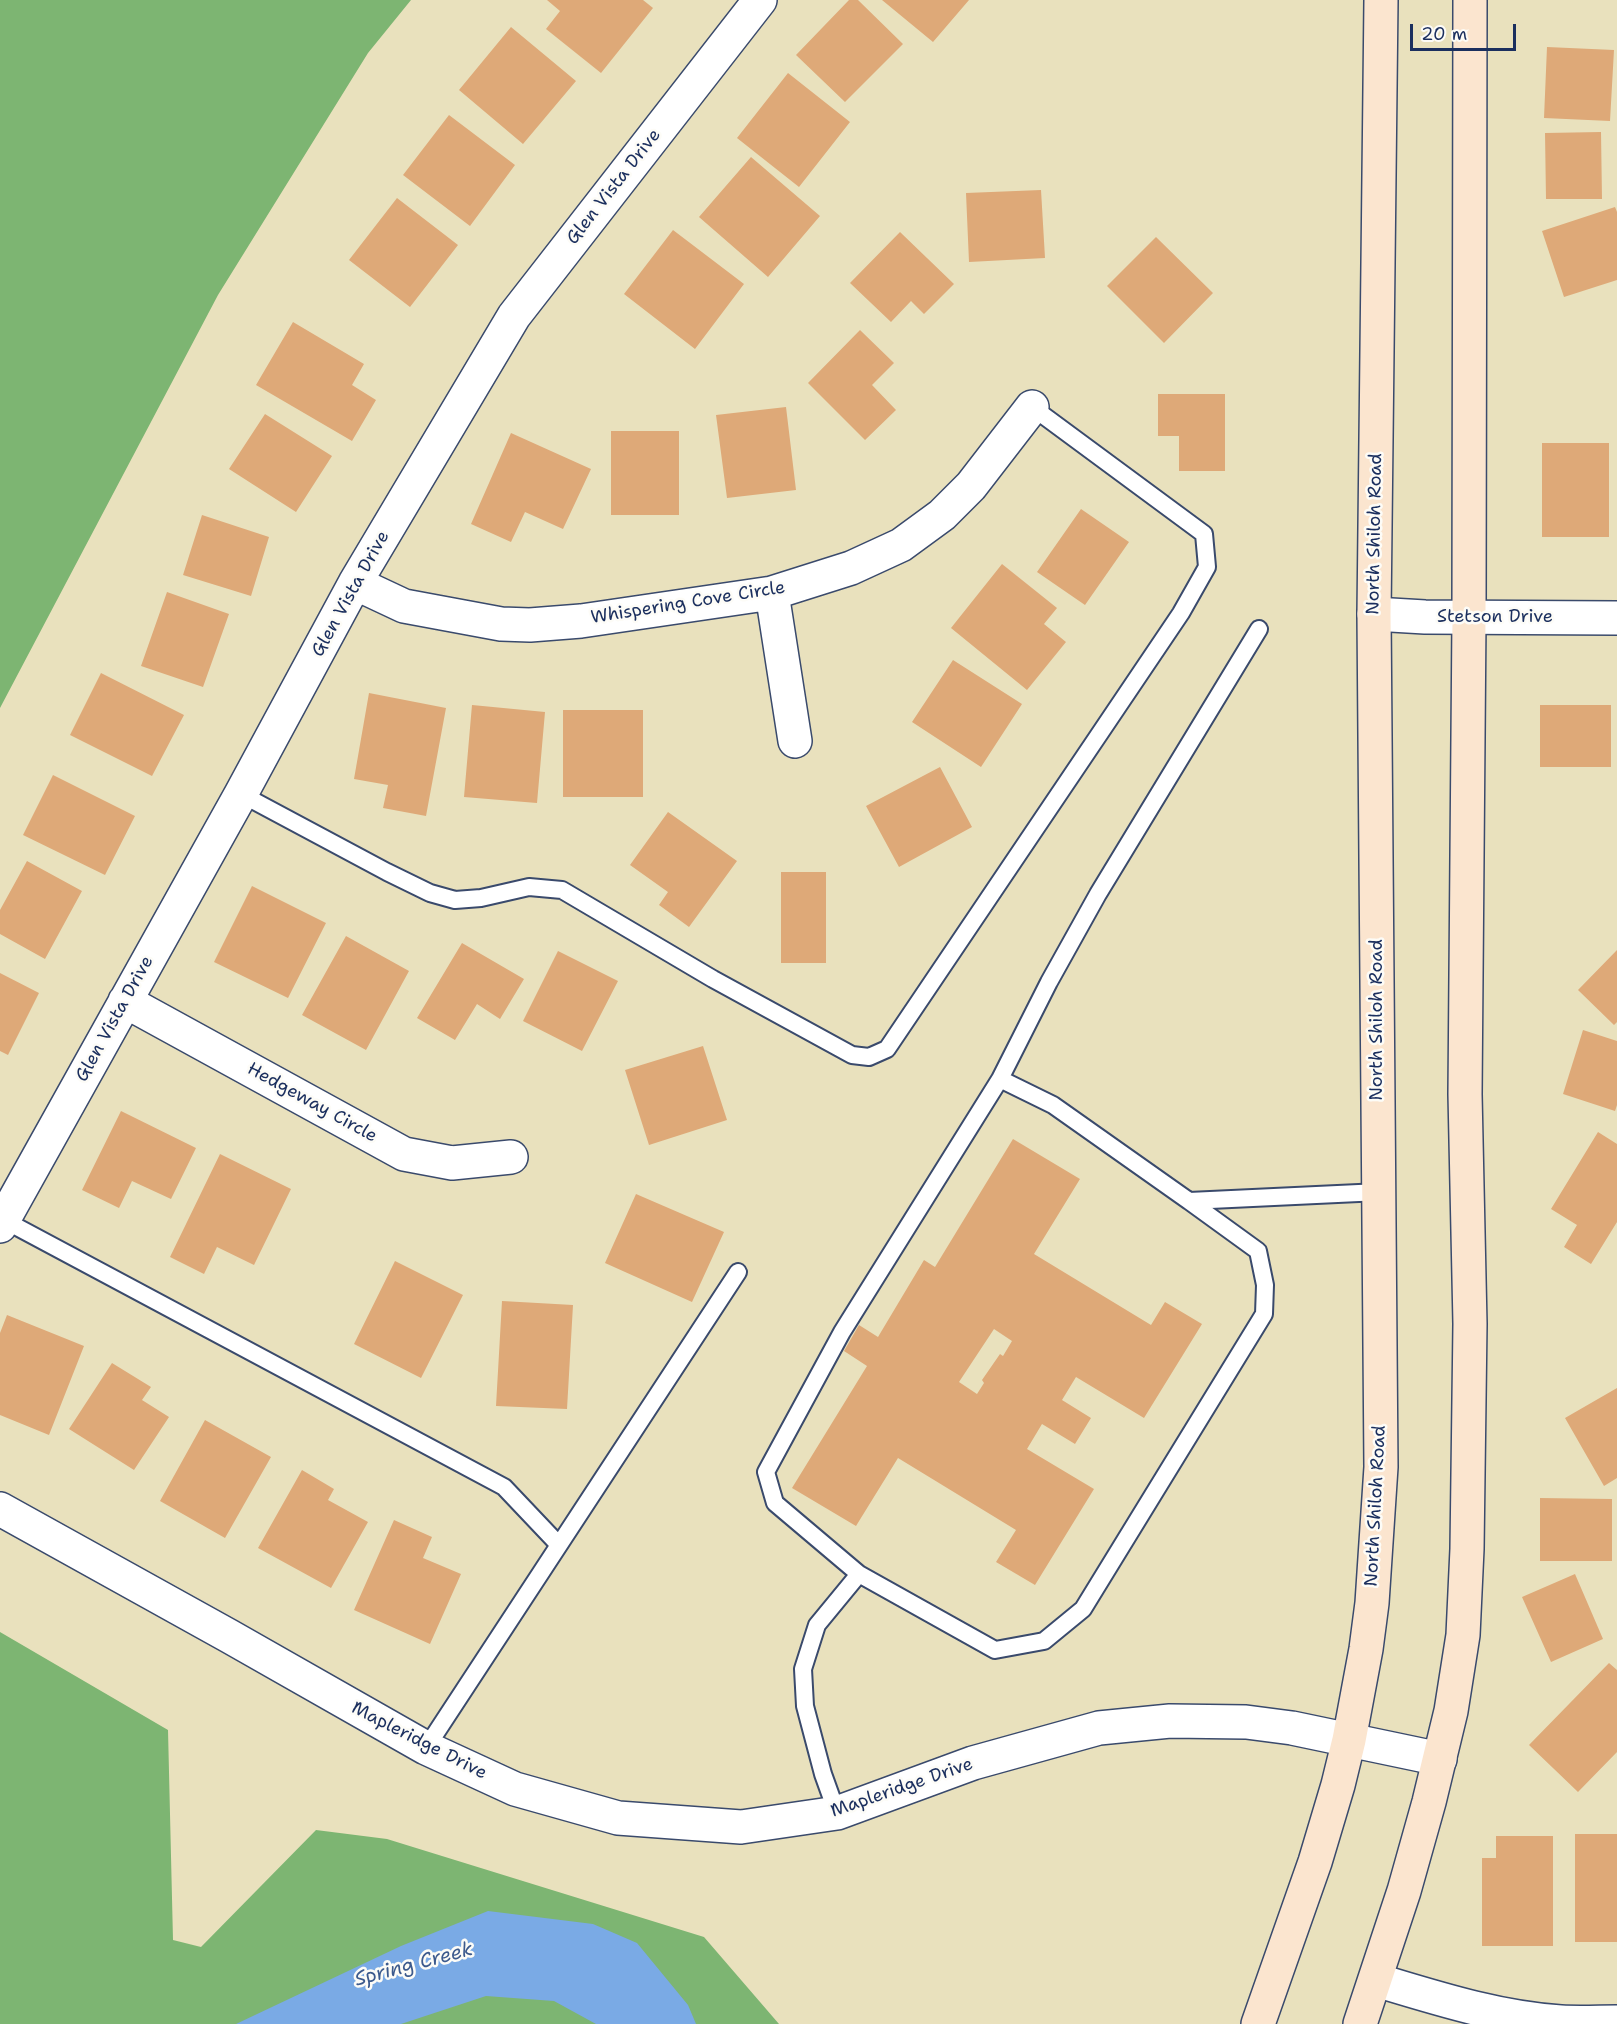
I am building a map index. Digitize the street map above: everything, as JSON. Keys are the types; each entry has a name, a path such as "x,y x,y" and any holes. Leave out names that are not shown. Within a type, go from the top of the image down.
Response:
{"main road":[{"name":"North Shiloh Road","path":"1258,2024 1315,1862 1349,1740 1372,1603 1381,1467 1374,614 1381,0"},
{"path":"1360,2024 1404,1891 1440,1759 1451,1711 1463,1635 1467,1549 1470,1324 1465,1094 1469,618 1470,0"}],"street":[{"name":"Glen Vista Drive","path":"2,1223 241,794 354,583 514,316 760,0"},
{"name":"Whispering Cove Circle","path":"354,583 404,606 501,624 530,625 581,621 772,593 851,568 901,545 942,515 971,486 1032,407"},
{"path":"772,593 795,741"},
{"name":"Stetson Drive","path":"1374,614 1469,618 1617,618"},
{"name":"Hedgeway Circle","path":"125,1001 404,1154 452,1163 511,1157"},
{"name":"Mapleridge Drive","path":"0,1509 426,1748 516,1789 618,1818 741,1827 837,1813 973,1763 1099,1728 1170,1721 1246,1722 1292,1728 1440,1759"},
{"path":"1376,1980 1465,2006 1511,2015 1561,2022 1617,2022"}],"lane":[{"path":"241,794 387,873 430,893 455,900 481,898 530,887 562,890 713,980 852,1055 869,1057 887,1049 1181,613 1207,567 1204,534 1032,407"},
{"path":"1000,1079 1053,1105 1258,1251 1265,1285 1264,1314 1083,1609 1044,1641 995,1650 859,1574 775,1503 766,1472 842,1332 1000,1079 1049,982 1098,894 1258,629"},
{"path":"1189,1201 1380,1192"},
{"path":"2,1223 504,1487 559,1545"},
{"path":"426,1748 738,1272"},
{"path":"837,1813 823,1774 805,1706 803,1669 817,1624 859,1574"}],"green space":[{"path":"0,0 411,0 368,53 218,295 0,708"},
{"path":"0,1632 168,1730 173,1940 201,1947 316,1830 387,1839 704,1937 779,2024 0,2024"}],"water":[{"name":"Spring Creek","path":"488,1911 593,1924 637,1943 688,2005 696,2024 596,2024 554,2001 486,1996 401,2024 236,2024 401,1946"}],"building":[{"path":"547,0 643,0 653,8 601,73 546,29 560,11"},
{"path":"849,0 858,0 903,44 845,102 796,55"},
{"path":"882,0 969,0 933,42"},
{"path":"511,27 576,81 523,144 459,90"},
{"path":"1547,47 1614,50 1610,121 1544,118"},
{"path":"788,73 850,122 799,187 737,138"},
{"path":"449,115 515,165 470,226 403,175"},
{"path":"1601,132 1602,199 1546,199 1545,133"},
{"path":"751,157 820,216 768,277 699,217"},
{"path":"1041,190 1045,258 969,262 966,193"},
{"path":"397,198 458,245 410,307 349,260"},
{"path":"1615,207 1617,212 1617,280 1564,297 1542,231"},
{"path":"673,230 744,284 695,349 624,294"},
{"path":"900,232 954,284 924,314 911,301 891,322 850,283"},
{"path":"1156,237 1213,293 1164,343 1107,286"},
{"path":"293,322 364,364 352,385 376,400 352,441 256,385"},
{"path":"860,330 894,363 872,385 896,410 865,440 808,383"},
{"path":"1158,394 1225,394 1225,471 1179,471 1179,436 1158,436"},
{"path":"786,407 796,490 727,498 716,415"},
{"path":"265,414 332,456 296,512 229,469"},
{"path":"611,431 679,431 679,515 611,515"},
{"path":"511,433 591,469 563,529 525,512 511,542 471,524"},
{"path":"1542,443 1609,443 1609,537 1542,537"},
{"path":"1081,509 1129,542 1085,605 1037,572"},
{"path":"202,515 269,537 251,596 183,575"},
{"path":"1002,564 1057,608 1044,624 1066,642 1027,690 951,628"},
{"path":"167,592 229,614 203,687 141,666"},
{"path":"953,660 1022,704 981,767 912,722"},
{"path":"101,673 184,715 152,776 70,735"},
{"path":"369,693 446,708 426,816 383,808 388,785 354,779"},
{"path":"472,705 545,712 537,803 464,797"},
{"path":"1540,705 1611,705 1611,767 1540,767"},
{"path":"563,710 643,710 643,797 563,797"},
{"path":"940,767 972,827 899,867 866,806"},
{"path":"53,775 135,816 105,875 23,835"},
{"path":"668,812 737,861 689,927 659,905 668,892 630,865"},
{"path":"27,861 82,891 45,959 0,934 0,910"},
{"path":"781,872 826,872 826,963 781,963"},
{"path":"252,886 326,923 288,998 214,962"},
{"path":"346,936 409,971 366,1050 302,1015"},
{"path":"462,943 524,979 500,1019 477,1004 455,1040 417,1018"},
{"path":"1617,950 1617,1022 1614,1025 1578,990"},
{"path":"558,951 618,981 582,1051 523,1021"},
{"path":"0,973 39,993 8,1055 0,1051"},
{"path":"1583,1030 1617,1041 1617,1105 1615,1111 1563,1094"},
{"path":"703,1046 727,1120 649,1145 625,1070"},
{"path":"121,1111 196,1148 171,1199 132,1181 119,1208 82,1190"},
{"path":"1598,1132 1617,1144 1617,1222 1591,1264 1564,1247 1577,1225 1551,1209"},
{"path":"1013,1139 1080,1179 1034,1254 1151,1325 1165,1302 1202,1324 1144,1418 1076,1377 1062,1400 1091,1418 1075,1444 1042,1424 1027,1449 1094,1489 1035,1585 996,1562 1016,1530 898,1458 856,1526 792,1488 867,1366 844,1351 859,1325 878,1337 924,1260 935,1267","holes":["994,1329 1012,1341 1003,1356 1000,1354 982,1380 984,1383 977,1394 959,1382"]},
{"path":"220,1154 291,1189 254,1265 217,1247 204,1274 170,1257"},
{"path":"636,1194 724,1232 692,1302 605,1263"},
{"path":"395,1261 463,1295 421,1378 354,1344"},
{"path":"502,1301 573,1305 567,1409 496,1406"},
{"path":"7,1315 84,1346 49,1435 0,1415 0,1333"},
{"path":"112,1363 151,1387 142,1400 169,1417 134,1470 69,1429"},
{"path":"1617,1388 1617,1478 1604,1486 1565,1418"},
{"path":"205,1420 271,1457 225,1538 160,1501"},
{"path":"302,1470 334,1489 328,1500 368,1522 331,1588 258,1548"},
{"path":"1540,1498 1612,1499 1612,1561 1540,1561"},
{"path":"394,1520 432,1537 423,1558 461,1574 430,1644 354,1610"},
{"path":"1575,1574 1603,1639 1551,1662 1522,1597"},
{"path":"1609,1663 1617,1670 1617,1752 1578,1792 1529,1745"},
{"path":"1575,1834 1617,1834 1617,1942 1575,1942"},
{"path":"1496,1836 1553,1836 1553,1946 1482,1946 1482,1858 1496,1858"}]}
